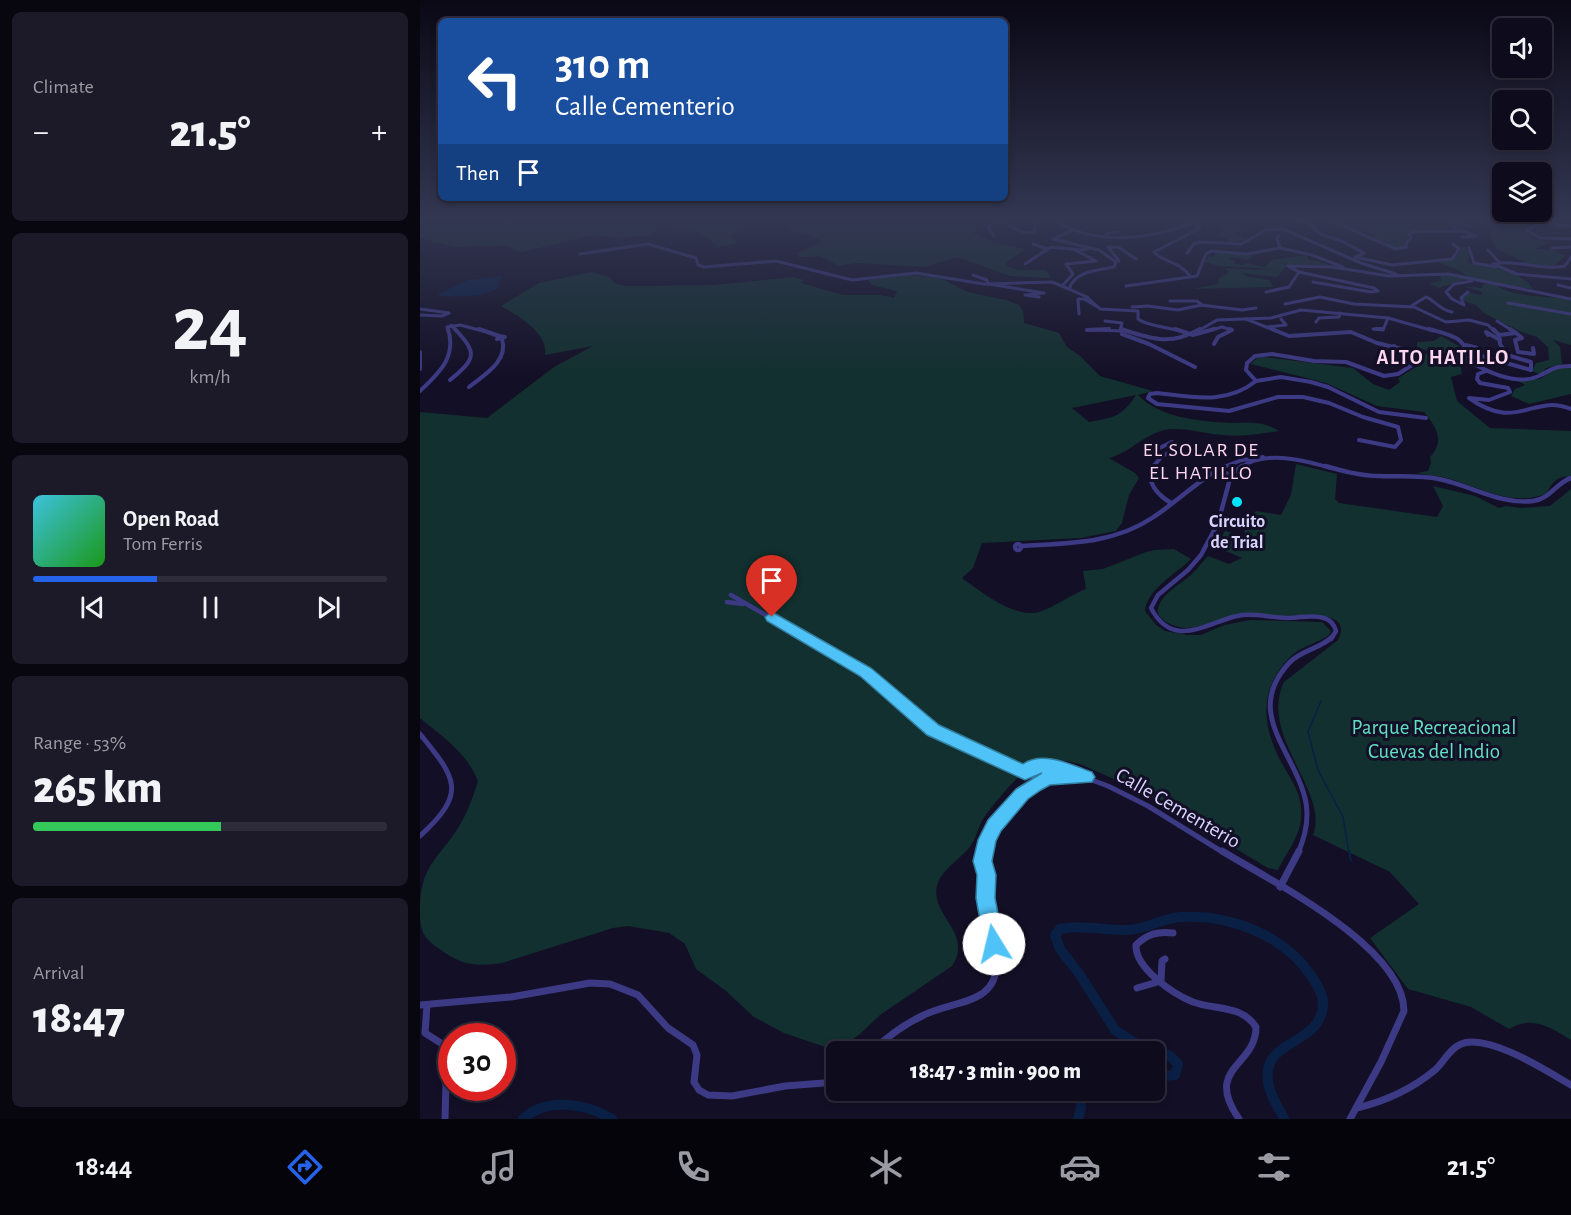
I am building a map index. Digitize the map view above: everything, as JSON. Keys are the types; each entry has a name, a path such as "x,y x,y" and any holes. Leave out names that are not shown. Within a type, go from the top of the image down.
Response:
{"street":[{"path":"821,272 852,280 916,273 1044,293 1025,295 1039,297"},
{"path":"1062,286 1073,274 1071,272"},
{"path":"1069,289 1071,283 1080,276 1094,272"},
{"path":"1185,272 1193,277"},
{"path":"1126,286 1193,277 1200,272"},
{"path":"1266,292 1289,287 1299,272"},
{"path":"1300,272 1374,288 1378,291 1371,292 1313,282"},
{"path":"1369,272 1399,276 1442,274 1571,299"},
{"path":"1388,272 1399,276"},
{"path":"1513,272 1571,279"},
{"path":"974,275 987,279 988,284"},
{"path":"988,284 1029,281 1062,286 1087,297 1096,306"},
{"path":"1468,292 1461,297 1464,305 1452,299 1446,292 1453,285 1464,281 1498,284"},
{"path":"1558,285 1571,288"},
{"path":"1087,330 1120,328 1164,341 1189,334 1217,320 1271,318 1307,310 1388,318 1454,336 1466,345 1477,348 1478,355 1531,370 1531,362 1507,355 1500,337 1488,325 1477,321 1463,320 1449,323 1409,306 1354,304 1320,297 1285,304"},
{"path":"1409,306 1427,297 1433,299 1438,307 1452,312"},
{"path":"1079,314 1078,299 1084,299 1112,311 1136,310 1139,312 1138,320 1144,324 1162,325 1189,334 1199,335 1222,327 1232,330 1218,337 1214,344"},
{"path":"1170,301 1197,301 1203,305"},
{"path":"1508,303 1571,314"},
{"path":"1112,311 1139,306 1178,310 1203,305 1256,308"},
{"path":"420,309 449,314 420,315"},
{"path":"1316,322 1317,319 1340,317 1340,313"},
{"path":"1373,329 1383,330 1388,318"},
{"path":"1246,319 1289,336 1351,332 1372,341 1410,351 1417,358 1417,362 1412,366 1395,375 1376,375 1346,362 1262,354 1250,359 1245,366 1256,381"},
{"path":"1265,327 1286,325 1281,319"},
{"path":"1105,321 1122,323 1120,328 1122,334 1149,344 1195,367"},
{"path":"1497,321 1522,338 1515,340 1519,352 1534,354 1533,348"},
{"path":"450,380 465,365 471,350 470,345 457,334 451,325"},
{"path":"420,391 447,364 452,340 447,327 451,325 464,325 500,338 505,345 504,353 494,367 469,387"},
{"path":"1488,335 1486,332 1500,337 1516,333"},
{"path":"1466,345 1474,364 1486,371 1517,379 1537,377 1555,366 1571,366"},
{"path":"1384,362 1393,358 1394,346"},
{"path":"420,352 420,369"},
{"path":"1486,371 1478,374 1477,379 1480,383 1508,388 1510,392 1489,400 1469,398 1485,409 1511,414 1554,403 1571,409"},
{"path":"1359,440 1395,447 1401,440 1398,427 1361,416 1344,407 1314,397 1291,395 1273,398 1246,408 1212,411 1156,405 1148,398 1150,394 1157,393 1214,399 1233,397 1248,389 1256,381 1281,377 1328,387 1379,412 1426,418"},
{"path":"1344,407 1355,400"},
{"path":"1153,451 1171,440 1173,449"},
{"path":"1170,503 1156,493 1152,486 1150,472 1157,460 1173,449 1180,448"},
{"path":"1022,546 1081,542 1124,533 1143,524 1215,470 1242,459 1262,457 1284,459 1365,475 1437,478 1496,498 1517,502 1546,498 1561,481 1571,478"},
{"path":"1280,887 1303,842 1308,816 1303,789 1282,752 1274,730 1270,711 1272,696 1276,682 1288,664 1299,654 1332,639 1336,631 1334,624 1316,616 1287,618 1243,615 1205,629 1184,631 1160,622 1151,608 1155,598 1189,569 1211,540 1218,523 1230,475 1251,462 1284,459"},
{"path":"1215,470 1230,475"},
{"path":"731,595 865,672 933,730 1025,773 1046,778 1086,777"},
{"path":"727,602 748,605"},
{"path":"420,734 449,772 453,786 453,799 445,813 420,836"},
{"path":"1025,773 1032,767 1045,765"},
{"path":"1045,765 1039,771 1046,778"},
{"name":"Calle Cementerio","path":"1045,765 1086,777 1148,806 1362,940 1390,973 1402,996 1404,1011 1350,1119"},
{"path":"883,1041 898,1028 951,1004 981,996 994,983 997,967 985,890 987,875 983,861 984,851 995,825 1006,811 1022,794 1046,778"},
{"path":"1173,933 1155,931 1139,941 1136,948 1137,959 1146,970 1187,999 1242,1014 1251,1019 1256,1028 1255,1039 1235,1063 1227,1081 1226,1096 1239,1119"},
{"path":"1161,981 1162,962 1165,959"},
{"path":"1137,988 1161,981"},
{"path":"445,1119 447,1047 440,1041 429,1038 425,1033 423,1005 483,1002 550,992 581,983 601,982 634,991 675,1034 693,1044 698,1058 693,1074 694,1083 704,1093 737,1096 778,1087 826,1083"},
{"path":"1357,1108 1380,1103 1436,1069 1454,1049 1464,1042 1484,1043 1548,1070 1571,1084"}],"green space":[{"path":"590,272 610,277 620,285 628,286 713,285 793,277 804,280 801,283 843,295 881,295 894,298 897,291 872,285 868,280 908,275 940,278 968,292 1019,305 1023,311 1024,323 1059,333 1067,347 1079,355 1100,376 1153,391 1138,395 1157,409 1180,417 1261,424 1279,431 1230,436 1172,429 1147,437 1109,458 1135,473 1139,478 1129,495 1122,523 1116,531 1081,538 982,543 973,568 962,578 1009,608 1030,613 1039,612 1086,589 1083,571 1103,569 1146,552 1174,549 1191,559 1156,589 1145,611 1156,625 1165,631 1201,635 1224,625 1250,620 1322,622 1331,631 1329,635 1289,658 1268,694 1266,706 1269,732 1280,760 1296,788 1301,810 1298,832 1278,870 1268,868 1134,788 1080,764 1034,760 994,804 983,819 969,848 939,880 937,897 939,907 955,934 958,944 952,966 880,1015 850,1041 826,1041 826,1047 784,1033 754,1017 726,991 696,969 685,944 669,933 628,926 613,928 502,963 483,965 461,961 432,944 425,935 420,921 423,883 431,865 461,823 478,781 461,754 420,718 420,412 487,418 554,367 593,346 545,355 542,339 523,320 501,306 539,283","holes":["1136,395 1122,412 1089,422 1072,408"]},
{"path":"999,272 1048,272 1051,278 1010,276"},
{"path":"1229,272 1281,272 1277,277 1241,273 1249,277 1269,280 1273,287 1192,289 1218,284 1219,278"},
{"path":"1462,272 1509,272 1520,277 1533,289 1472,280 1463,280 1438,288 1429,283 1441,281 1440,275 1466,276"},
{"path":"1483,284 1497,284 1509,292 1519,294 1571,299 1571,345 1553,340 1560,347 1562,364 1546,368 1541,375 1532,371 1536,363 1549,360 1548,347 1537,337 1522,332 1484,313 1476,305 1464,301 1462,297 1467,292 1481,295 1483,292 1461,286 1482,288"},
{"path":"1441,336 1466,350 1469,364 1460,362 1462,374 1451,377 1457,401 1490,428 1571,431 1571,477 1566,476 1556,480 1546,494 1522,498 1499,495 1449,479 1416,473 1428,471 1431,463 1430,457 1435,451 1438,440 1436,429 1424,412 1377,406 1326,383 1251,364 1257,358 1263,357 1353,368 1373,384 1389,390 1400,382 1398,378 1421,364 1418,357 1422,357 1423,354 1433,355 1430,350 1417,349 1417,342 1434,341"},
{"path":"1558,367 1571,368 1571,394 1529,404 1511,396 1515,389 1525,385 1516,380 1540,379"},
{"name":"Parque Recreacional Cuevas del Indio","path":"1296,464 1337,474 1335,499 1339,503 1437,517 1443,506 1433,486 1475,496 1499,508 1550,506 1571,489 1571,1040 1541,1024 1525,1023 1509,1029 1471,1007 1408,989 1370,938 1419,904 1390,872 1313,835 1316,818 1312,800 1286,743 1280,722 1278,702 1284,682 1338,640 1341,629 1338,622 1322,616 1244,613 1186,628 1168,623 1158,613 1163,598 1193,573 1208,556 1229,564 1242,558 1216,547 1225,531 1244,536 1246,523 1256,511 1281,515 1291,495"}],"water":[{"path":"502,276 498,283 500,288 485,293 470,296 440,296 438,294 468,280"}],"waterway":[{"path":"1321,701 1308,732 1318,770 1343,817 1349,853"},
{"path":"1349,851 1351,861"},
{"path":"1132,1041 1115,1030 1080,975 1060,949 1055,935 1060,929 1077,927 1128,930 1168,919 1200,917 1218,919 1254,930 1287,949 1312,977 1323,999 1319,1020 1311,1030 1279,1052 1271,1061 1268,1073 1270,1090 1284,1119"},
{"path":"1165,1054 1178,1064 1175,1075 1165,1076"},
{"path":"1078,1119 1081,1101"},
{"path":"523,1119 543,1107 554,1105 578,1106 612,1119"}],"place":[{"name":"Circuito de Trial","path":"1237,502"}],"district":[{"name":"ALTO HATILLO","path":"1443,358"},
{"name":"EL SOLAR DE EL HATILLO","path":"1201,462"}],"route":[{"path":"772,617 865,672 933,730 949,739 1025,773 1032,767 1051,765 1086,777 1048,778 1022,794 995,825 987,840 983,861 987,875 985,890 994,944"}]}
